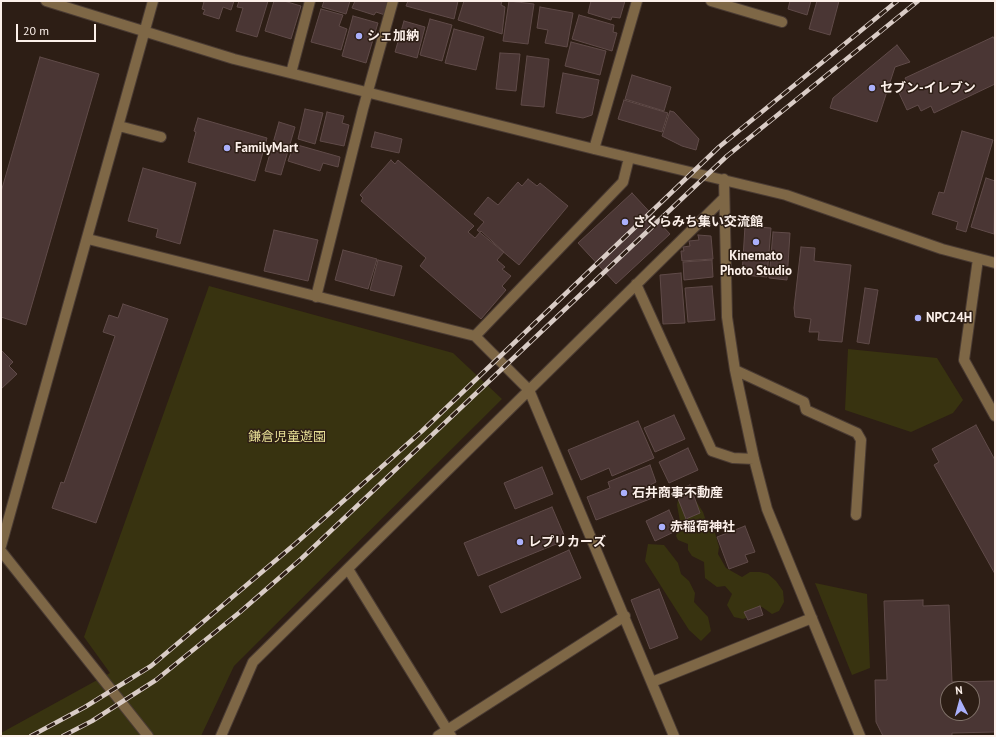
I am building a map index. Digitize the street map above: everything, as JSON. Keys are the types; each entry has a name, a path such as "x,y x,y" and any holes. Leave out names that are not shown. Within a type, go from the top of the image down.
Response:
{"street":[{"path":"46,1 234,58 290,73 594,150 724,179 786,195 942,249 995,263"},
{"path":"1,546 88,240 153,1"},
{"path":"290,73 310,1"},
{"path":"316,297 367,92 393,1"},
{"path":"594,150 637,1"},
{"path":"711,1 782,22"},
{"path":"119,126 161,137"},
{"path":"475,336 623,182 630,158"},
{"path":"724,179 723,199 727,317 735,370 754,459 767,509 860,736"},
{"path":"221,736 253,662 723,199"},
{"path":"88,240 475,336 529,390 674,736"},
{"path":"978,259 964,360 995,416"},
{"path":"636,284 712,451 733,458 754,459"},
{"path":"735,370 804,402 806,410 857,433 861,440 856,515"},
{"path":"1,551 148,736"},
{"path":"348,569 449,733"},
{"path":"438,736 449,733 625,616"},
{"path":"652,682 812,618"},
{"path":"136,736 140,726"}],"green space":[{"name":"鎌倉児童遊園","path":"209,286 453,353 502,399 234,666 201,736 1,736 1,733 110,673 84,637"},
{"path":"848,349 937,358 963,400 953,413 911,432 845,410"},
{"path":"684,495 696,501 703,512 708,527 715,533 719,547 718,554 726,568 742,577 750,572 768,574 776,581 783,591 784,602 779,611 772,614 762,607 756,607 753,615 743,619 734,617 727,605 732,594 725,586 717,587 705,578 704,562 692,556 688,550 688,544 678,540 676,536 680,521 677,505 678,500"},
{"path":"648,544 664,545 678,563 681,574 689,581 695,593 694,602 708,617 711,631 701,641 689,630 645,561"},
{"path":"815,583 867,594 870,668 852,675"}],"building":[{"path":"200,1 234,1 231,10 223,7 219,19 203,14 205,10 202,9 204,2"},
{"path":"239,1 268,1 257,37 236,31 243,8 237,7"},
{"path":"274,1 284,1 301,6 291,39 265,31"},
{"path":"324,1 350,1 346,14 322,7"},
{"path":"355,1 390,1 385,15 376,12 374,15 352,8"},
{"path":"408,1 458,1 454,19 406,6"},
{"path":"464,1 502,1 501,5 505,7 502,34 458,20"},
{"path":"509,1 534,4 528,44 503,41"},
{"path":"591,1 625,1 620,18 612,17 611,20 588,13"},
{"path":"790,1 811,1 807,15 788,9"},
{"path":"817,1 839,1 830,35 809,29"},
{"path":"540,7 573,13 567,47 545,43 548,30 537,28"},
{"path":"321,9 343,15 339,26 347,29 341,50 311,42"},
{"path":"579,15 614,25 613,32 617,33 612,51 572,39"},
{"path":"353,16 378,23 366,63 342,56"},
{"path":"430,19 452,25 442,61 420,55"},
{"path":"404,21 425,27 417,58 395,52"},
{"path":"454,29 484,37 476,70 445,63"},
{"path":"993,37 995,40 995,84 934,113 931,106 921,111 918,105 907,110 899,93 902,92 899,86 901,85 900,83 906,80 905,78"},
{"path":"571,42 606,51 600,75 565,66"},
{"path":"897,45 910,62 895,67 877,122 830,108 833,98"},
{"path":"500,53 520,54 516,91 496,89"},
{"path":"527,56 549,59 544,107 521,105"},
{"path":"40,57 99,74 26,325 1,317 1,192"},
{"path":"563,73 599,80 592,115 583,118 556,113"},
{"path":"632,75 671,87 664,111 625,99"},
{"path":"624,100 668,113 662,132 618,119"},
{"path":"305,109 323,113 315,144 298,139"},
{"path":"670,111 674,112 699,139 696,150 682,146 662,136"},
{"path":"327,112 344,116 342,123 349,125 344,146 320,141"},
{"path":"198,118 267,138 255,181 188,162"},
{"path":"279,122 295,127 281,175 265,171"},
{"path":"962,131 993,140 966,232 956,229 958,222 932,214 939,192 944,193"},
{"path":"375,132 402,139 399,153 371,147"},
{"path":"294,144 340,157 338,167 323,163 320,171 288,161"},
{"path":"391,160 395,164 398,160 474,226 468,232 475,238 481,231 504,252 497,260 505,267 502,269 511,276 502,286 506,290 481,319 420,266 426,258 361,201 363,198 360,195"},
{"path":"143,168 196,183 180,244 156,237 158,229 128,221"},
{"path":"986,178 995,181 994,234 971,227"},
{"path":"528,179 537,186 540,183 568,206 519,265 477,230 484,222 474,214 488,197 498,205 518,182 522,186"},
{"path":"632,193 670,234 616,284 578,243"},
{"path":"745,226 771,228 767,277 742,275"},
{"path":"274,230 318,240 308,281 264,271"},
{"path":"773,232 790,233 787,280 769,278"},
{"path":"698,235 711,236 713,259 682,261 681,251 684,251 683,247 690,246 689,241 699,240"},
{"path":"801,247 815,248 814,261 851,265 842,342 818,340 819,332 809,332 811,319 795,317 794,308"},
{"path":"343,250 377,259 368,289 335,280"},
{"path":"378,260 402,266 394,296 370,290"},
{"path":"712,260 713,277 684,280 683,262"},
{"path":"681,273 685,323 663,324 660,275"},
{"path":"712,286 715,320 688,322 685,288"},
{"path":"865,288 878,290 869,344 857,342"},
{"path":"123,304 168,319 96,523 52,508 61,482 64,483 115,336 103,332 109,315 118,318"},
{"path":"1,350 13,362 9,366 17,374 1,389"},
{"path":"674,415 685,439 655,452 644,428"},
{"path":"638,421 654,458 612,476 609,468 581,480 568,450"},
{"path":"976,425 995,460 995,574 934,465 939,462 932,449"},
{"path":"688,448 698,470 669,483 659,462"},
{"path":"650,465 656,482 650,485 655,497 596,520 587,497 610,488 608,482"},
{"path":"542,467 553,494 515,509 504,483"},
{"path":"690,485 700,513 686,519 675,491"},
{"path":"552,507 566,540 478,576 464,543"},
{"path":"669,510 678,530 655,541 646,521"},
{"path":"745,526 755,552 745,555 748,562 729,569 717,537"},
{"path":"569,550 581,578 501,613 489,586"},
{"path":"659,589 678,638 650,649 631,600"},
{"path":"923,600 923,606 949,605 952,681 940,681 940,721 980,721 980,681 995,681 995,732 952,733 952,736 883,736 876,722 875,680 887,680 884,601"},
{"path":"760,606 763,615 748,620 744,612"}],"railway":[{"path":"31,736 85,707 151,666 295,544 422,431 719,147 897,1"},
{"path":"63,736 92,721 156,680 240,612 301,559 727,156 918,1"}],"place":[{"name":"シェ加納","path":"359,36"},
{"name":"セブン-イレブン","path":"872,88"},
{"name":"FamilyMart","path":"227,148"},
{"name":"さくらみち集い交流館","path":"625,222"},
{"name":"Kinemato Photo Studio","path":"756,242"},
{"name":"NPC24H","path":"918,318"},
{"name":"石井商事不動産","path":"624,493"},
{"name":"赤稲荷神社","path":"662,527"},
{"name":"レプリカーズ","path":"520,542"}]}
